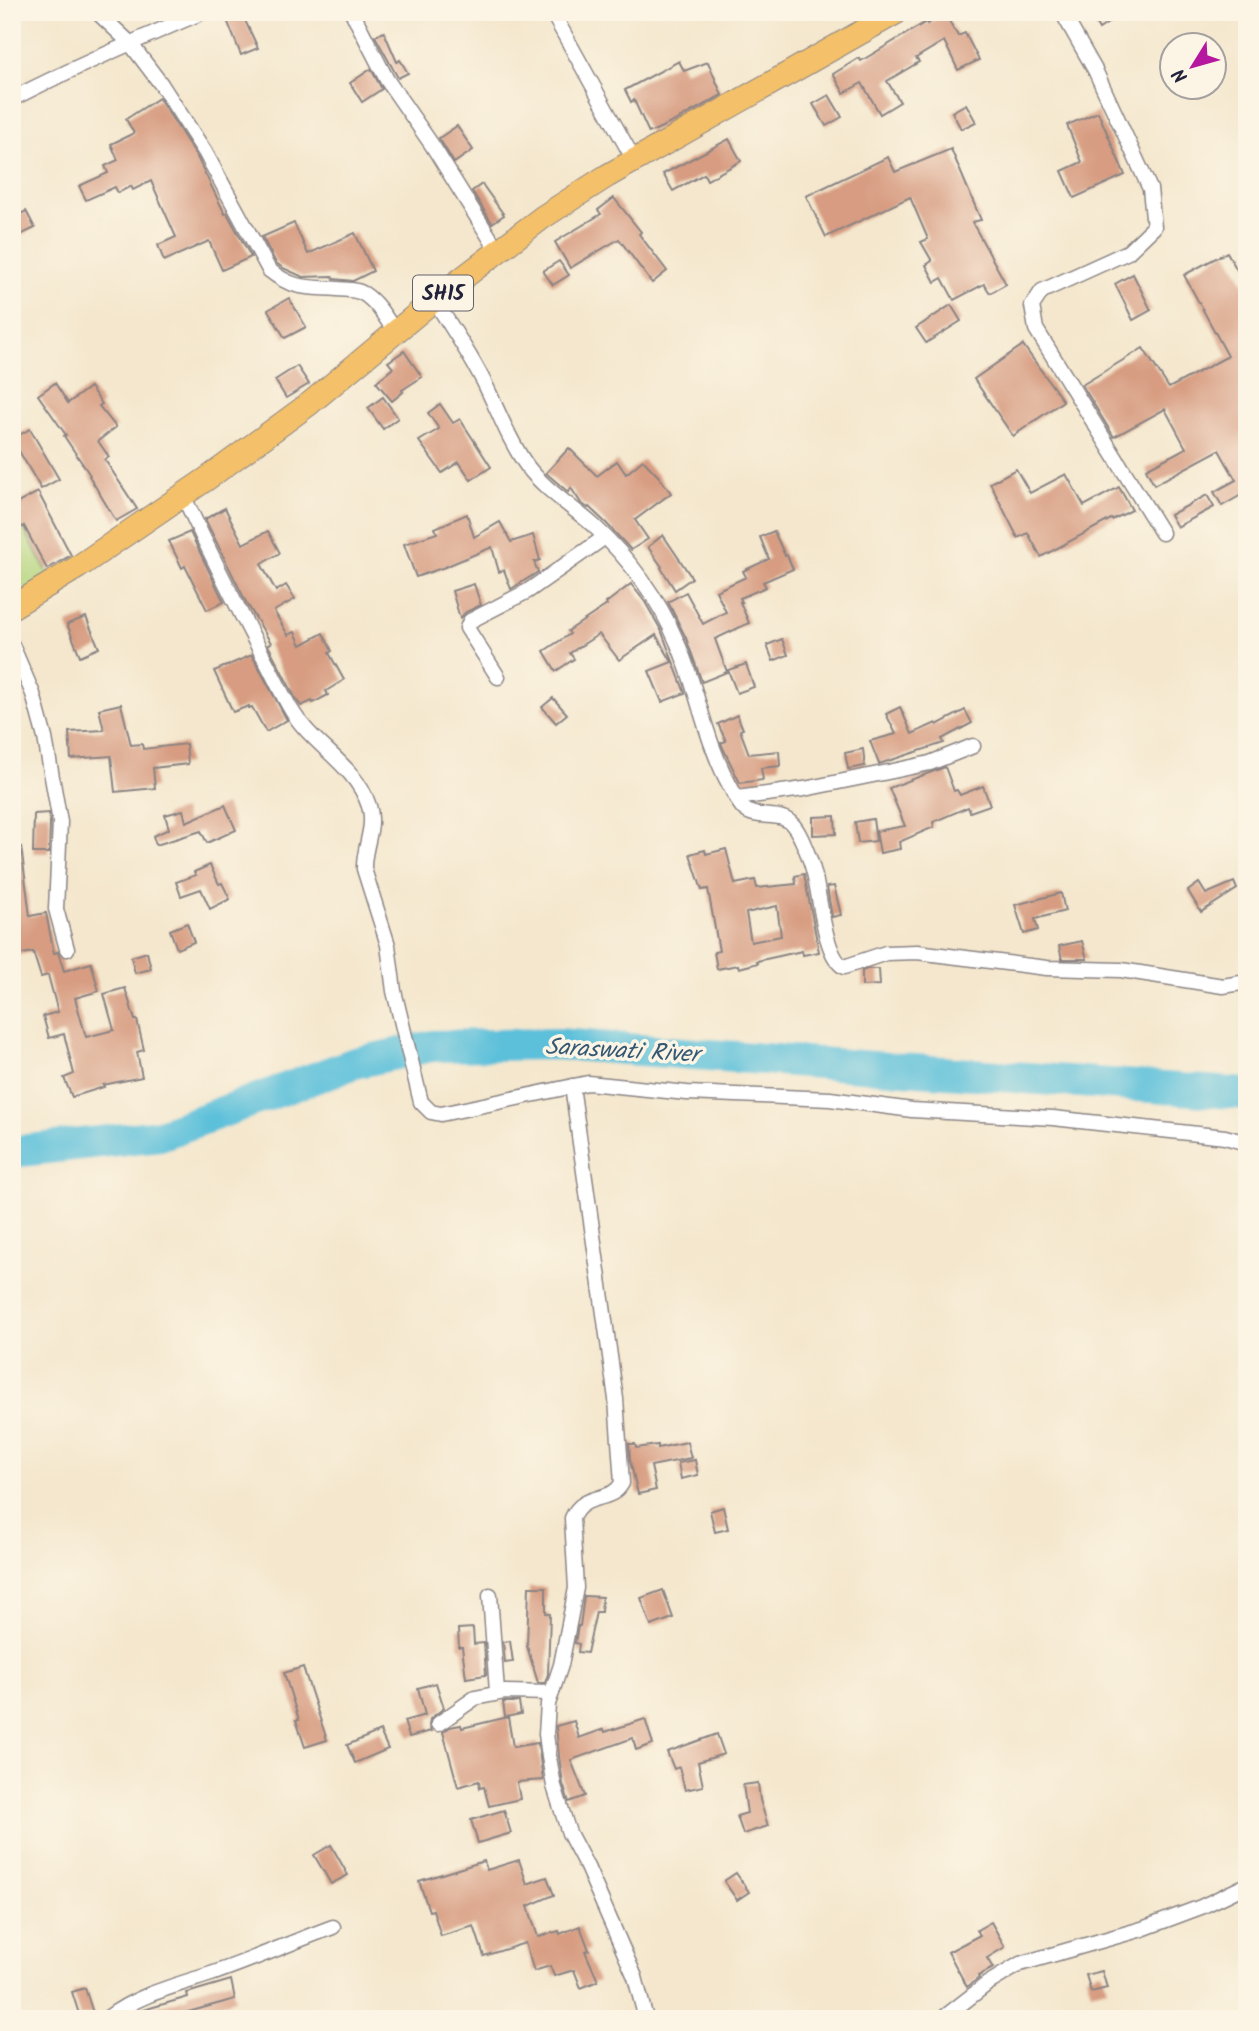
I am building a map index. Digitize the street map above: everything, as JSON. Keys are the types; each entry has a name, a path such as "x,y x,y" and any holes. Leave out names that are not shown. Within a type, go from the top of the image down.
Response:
{"main road":[{"name":"SH15","path":"12,607 78,567 309,404 434,300 543,217 635,160 897,12"}],"street":[{"path":"97,12 130,43 160,84 205,152 270,270 283,281 301,288 354,290 366,295 396,333"},
{"path":"12,99 203,12"},
{"path":"352,12 387,80 432,145 498,251"},
{"path":"552,12 635,160"},
{"path":"1062,12 1095,71 1150,189 1154,227 1128,252 1042,291 1032,306 1036,329 1163,533"},
{"path":"434,300 484,381 514,446 529,469 605,537 626,559 656,602 678,642 720,767 737,798 744,808 752,813 780,817 791,822 797,829 814,874 828,939 836,960 844,967 886,953 916,953 1047,968 1121,970 1223,986 1247,982"},
{"path":"183,495 292,711 315,739 350,771 369,806 372,820 364,869 388,945 394,991 421,1101 430,1112 441,1114 588,1083 687,1093 830,1099 912,1110 1053,1118 1225,1137 1247,1143"},
{"path":"498,677 467,628 470,621 528,591 605,537"},
{"path":"12,645 33,694 46,738 60,822 56,909 67,949"},
{"path":"737,798 804,789 893,771 930,762 973,746"},
{"path":"572,1086 616,1399 622,1483 619,1489 611,1494 583,1503 572,1518 576,1588 561,1665 548,1704 546,1734 554,1786 569,1833 587,1867 635,1977 646,2019"},
{"path":"490,1595 497,1692"},
{"path":"438,1724 475,1698 497,1692 552,1693"},
{"path":"942,2019 987,1984 1020,1964 1142,1930 1201,1907 1247,1885"},
{"path":"106,2019 118,2009 140,1998 333,1927"}],"green space":[{"path":"23,527 52,580 12,604 12,533"}],"building":[{"path":"1089,12 1106,12 1111,21 1099,29"},
{"path":"242,14 258,48 241,55 227,20"},
{"path":"945,14 958,36 965,33 979,60 958,70 944,41 916,58 919,62 887,81 900,102 880,114 862,83 844,93 833,74"},
{"path":"384,32 397,62 400,60 408,73 398,78 375,36"},
{"path":"679,61 684,71 708,62 722,95 649,133 634,100 631,102 625,90"},
{"path":"371,69 382,89 362,102 350,83"},
{"path":"829,95 842,117 826,126 813,104"},
{"path":"159,98 197,157 225,214 227,213 251,257 222,270 209,241 164,261 158,245 176,237 151,181 133,190 131,186 118,193 115,187 86,200 79,186 108,173 105,166 118,160 111,144 134,133 126,119"},
{"path":"966,104 976,122 961,129 952,112"},
{"path":"1098,112 1125,175 1074,198 1062,171 1082,162 1067,125"},
{"path":"457,126 473,150 454,163 439,138"},
{"path":"729,139 741,161 707,180 704,174 673,191 663,174"},
{"path":"951,149 981,220 972,222 1006,284 990,293 984,284 954,300 942,278 935,282 926,265 932,261 921,242 928,239 910,197 826,237 806,196 888,157 895,172"},
{"path":"482,184 504,215 492,223 472,191"},
{"path":"614,198 667,271 652,283 619,239 570,268 555,242 601,214 598,210"},
{"path":"26,211 35,228 12,239 12,218"},
{"path":"294,223 308,254 355,233 373,271 353,281 334,279 332,276 303,277 283,268 276,263 262,237"},
{"path":"1227,252 1247,288 1247,501 1243,494 1222,506 1214,492 1236,480 1219,450 1154,485 1146,469 1186,448 1165,409 1114,437 1082,385 1143,348 1169,388 1228,356 1184,275"},
{"path":"559,261 569,275 553,285 543,271"},
{"path":"1133,274 1151,310 1133,320 1115,284"},
{"path":"289,298 306,327 285,338 268,310"},
{"path":"951,305 961,321 926,343 916,328"},
{"path":"1023,345 1063,401 1013,436 974,379"},
{"path":"404,351 422,377 402,390 392,401 376,382 393,368 388,362"},
{"path":"297,366 309,384 286,398 275,380"},
{"path":"55,383 68,403 90,387 102,404 99,406 116,427 98,441 109,457 105,460 137,509 116,521 64,436 66,435 38,395"},
{"path":"383,397 398,418 383,429 368,408"},
{"path":"440,404 453,423 460,419 491,467 471,480 459,462 442,473 419,441 439,429 428,413"},
{"path":"30,429 59,479 41,489 12,439"},
{"path":"569,448 597,476 617,461 626,474 643,460 659,477 671,493 635,520 648,539 631,550 589,507 581,503 571,488 568,492 546,473"},
{"path":"1016,469 1030,493 1066,474 1084,506 1119,487 1132,510 1041,557 1028,533 1018,538 990,483"},
{"path":"38,492 71,555 47,569 24,526 12,533 12,506"},
{"path":"1207,495 1214,507 1177,527 1170,515"},
{"path":"225,508 243,544 268,531 280,553 261,564 276,591 286,585 295,599 274,611 288,635 295,632 301,645 323,633 332,651 329,653 344,680 326,691 328,695 313,703 312,701 301,706 296,699 268,645 271,643 246,602 205,519"},
{"path":"467,514 474,537 500,522 511,542 533,535 540,560 534,562 538,572 511,589 504,570 499,572 492,547 416,577 404,544 437,533 435,528"},
{"path":"774,531 793,569 763,582 766,587 740,598 749,623 715,639 727,672 702,682 686,638 668,602 686,592 703,624 726,612 716,591 746,577 743,571 769,559 760,537"},
{"path":"190,532 224,602 207,610 169,541"},
{"path":"663,535 692,578 675,590 648,547"},
{"path":"474,584 481,605 460,618 452,591"},
{"path":"631,584 661,630 685,693 662,702 649,671 672,662 656,635 619,660 599,634 570,653 574,659 556,671 544,651 570,634 568,631 607,605 606,603"},
{"path":"86,617 99,648 80,656 67,624"},
{"path":"782,639 788,655 773,661 767,645"},
{"path":"252,655 287,720 266,732 252,707 233,712 214,671"},
{"path":"746,664 754,687 737,693 728,670"},
{"path":"553,698 567,714 556,723 542,707"},
{"path":"121,704 131,745 142,744 143,749 186,744 188,764 153,768 155,788 115,792 111,756 71,759 69,732 104,730 99,709"},
{"path":"900,707 912,734 936,723 937,725 965,710 972,723 942,739 944,743 879,764 870,741 896,734 886,714"},
{"path":"737,715 749,754 779,751 780,766 761,768 763,780 740,783 721,743 726,741 718,724"},
{"path":"863,749 865,766 848,769 845,753"},
{"path":"945,767 954,791 957,790 960,795 983,786 990,805 970,812 968,807 933,822 934,827 899,842 900,849 880,853 876,831 905,826 889,788"},
{"path":"225,805 236,830 207,843 201,831 156,845 153,836 169,829 165,815 183,810 186,822"},
{"path":"49,813 49,853 33,853 34,814"},
{"path":"835,816 836,834 813,835 813,817"},
{"path":"873,819 876,841 858,843 855,822"},
{"path":"21,846 30,916 46,913 54,953 58,952 64,971 91,963 99,991 75,998 86,1037 114,1030 104,994 125,988 144,1050 137,1052 142,1077 103,1085 104,1087 72,1097 64,1078 74,1074 64,1034 49,1038 43,1016 58,1012 48,975 41,977 33,952 12,956 12,847"},
{"path":"726,849 735,884 755,880 757,888 796,884 795,876 804,874 819,952 803,955 802,951 739,968 738,965 717,969 714,952 719,951 708,889 702,890 690,854 705,850 706,854","holes":["777,906 781,936 751,942 746,913"]},
{"path":"210,865 230,899 210,909 201,889 181,896 176,882 196,875 194,872"},
{"path":"1234,882 1237,889 1201,912 1188,891 1199,883 1206,894"},
{"path":"834,886 841,915 832,917 827,887"},
{"path":"1061,893 1065,911 1035,919 1038,930 1024,934 1015,905"},
{"path":"187,923 194,942 177,949 170,930"},
{"path":"1082,941 1087,959 1062,959 1059,946"},
{"path":"147,952 151,969 135,973 131,957"},
{"path":"879,969 880,985 862,986 862,971"},
{"path":"687,1442 691,1458 651,1466 656,1490 638,1494 629,1444 635,1444 636,1448 658,1445 658,1448"},
{"path":"695,1460 698,1475 681,1479 678,1463"},
{"path":"723,1507 728,1529 715,1532 710,1511"},
{"path":"529,1587 546,1587 546,1613 550,1614 548,1674 545,1683 538,1683 527,1646"},
{"path":"663,1590 673,1618 651,1626 641,1598"},
{"path":"584,1596 602,1597 601,1612 596,1612 587,1653 578,1652 579,1644 575,1643"},
{"path":"473,1628 474,1644 484,1643 486,1675 466,1678 458,1629"},
{"path":"510,1641 513,1662 505,1663 503,1642"},
{"path":"303,1667 327,1740 305,1747 284,1673"},
{"path":"436,1683 444,1708 430,1719 431,1731 409,1737 404,1721 425,1715 418,1688"},
{"path":"503,1702 519,1702 521,1714 505,1717"},
{"path":"508,1717 513,1747 538,1743 543,1780 517,1782 520,1799 489,1806 484,1787 480,1788 479,1781 458,1787 443,1732 450,1727 461,1725 462,1728"},
{"path":"645,1719 653,1744 636,1750 633,1738 571,1760 585,1796 569,1802 563,1784 556,1726 574,1721 579,1738"},
{"path":"380,1731 388,1749 355,1763 347,1745"},
{"path":"717,1734 724,1754 698,1762 703,1786 685,1790 679,1767 674,1769 667,1752"},
{"path":"758,1783 768,1826 743,1834 737,1816 747,1813 743,1785"},
{"path":"504,1810 511,1833 478,1843 471,1820"},
{"path":"331,1845 348,1875 331,1884 314,1855"},
{"path":"519,1860 527,1884 547,1877 554,1895 528,1906 538,1937 559,1931 560,1934 580,1926 589,1950 585,1951 598,1981 581,1988 574,1970 554,1976 550,1966 534,1971 525,1943 484,1956 474,1926 441,1936 433,1910 429,1911 419,1881 484,1861 487,1870"},
{"path":"736,1873 749,1892 737,1900 724,1881"},
{"path":"991,1922 1005,1947 987,1958 993,1968 978,1976 979,1978 967,1987 948,1952 980,1935 977,1930"},
{"path":"1102,1971 1107,1988 1091,1992 1086,1975"},
{"path":"231,1980 235,1999 163,2019 126,2017 188,1997 187,1993"},
{"path":"85,1988 93,2013 80,2017 72,1992"}],"waterway":[{"name":"Saraswati River","path":"12,1152 160,1135 355,1063 432,1046 557,1044 1247,1094"}]}
